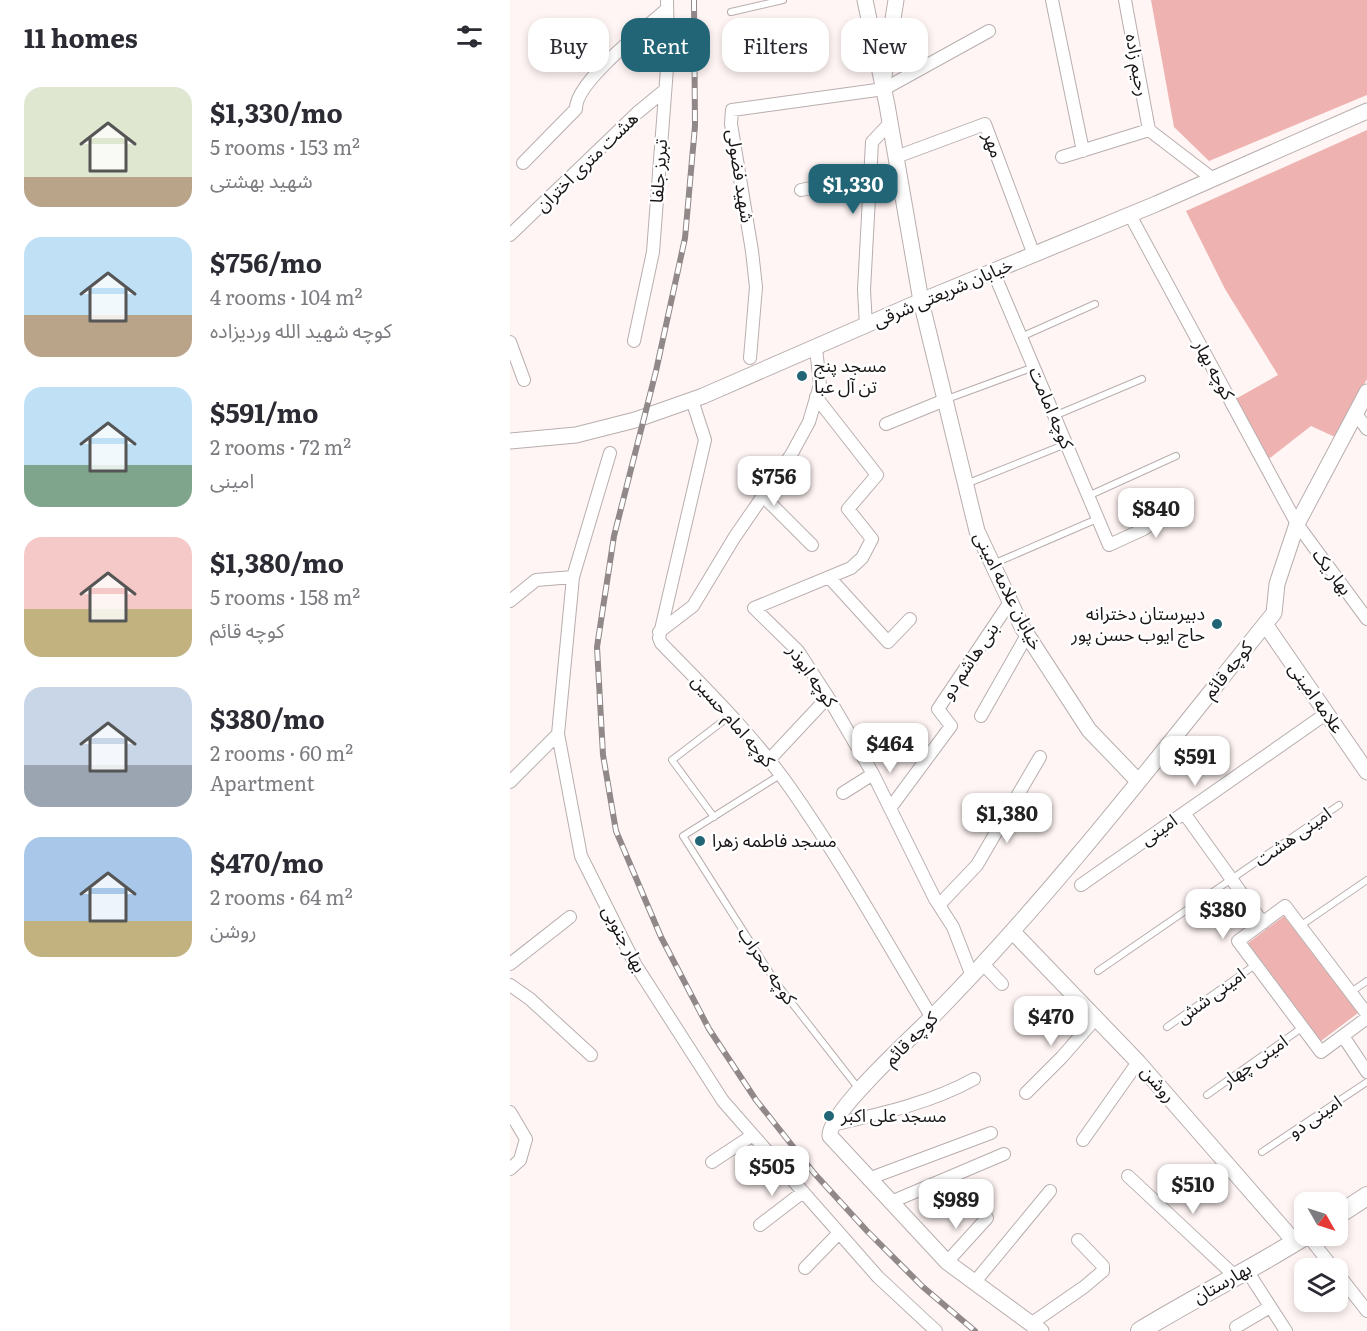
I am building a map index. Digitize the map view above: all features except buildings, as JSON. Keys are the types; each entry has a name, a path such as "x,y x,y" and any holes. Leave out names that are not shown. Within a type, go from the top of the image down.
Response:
{"main road":[{"path":"1348,1208 1367,1196"},
{"name":"بهارستان","path":"1140,1331 1173,1310 1294,1243"}],"street":[{"name":"خیابان علامه امینی","path":"865,0 884,87 921,301 977,531 1027,635 1089,730 1138,781"},
{"path":"884,87 896,0"},
{"path":"1052,0 1083,151"},
{"name":"رحیم زاده","path":"1125,0 1149,130"},
{"path":"524,163 576,109 576,101 592,76 667,4"},
{"name":"تبریز جلفا","path":"634,341 653,252 668,55 667,4"},
{"path":"884,87 989,31"},
{"name":"شهید فضولی","path":"750,358 756,287 731,124 732,110 884,87"},
{"name":"هشت متری اختران","path":"510,235 637,113 665,90"},
{"name":"خیابان شریعتی شرقی","path":"510,441 576,435 635,420 692,400 921,301 1130,215 1367,111"},
{"path":"866,326 864,290 872,142 890,123"},
{"name":"مهر","path":"896,157 985,124 1034,255"},
{"path":"1062,157 1149,130 1213,179"},
{"path":"801,190 870,176"},
{"name":"کوچه بهار","path":"1130,215 1297,524"},
{"name":"کوچه امامت","path":"993,271 1109,545 1144,529 1184,499"},
{"path":"510,342 524,380"},
{"path":"659,632 693,606 734,538 791,455 809,422 820,385 816,348"},
{"name":"کوچه قائم","path":"832,1125 860,1090 1013,932 1274,613 1277,584 1297,524 1367,392"},
{"name":"کوچه ابوذر","path":"816,397 877,475 848,509 872,538 862,558 851,568 754,608 798,651 828,697 891,807 939,905 953,927 972,976"},
{"path":"659,632 705,440 692,400"},
{"path":"886,424 945,400"},
{"path":"1356,414 1367,429"},
{"name":"بهار جنوبی","path":"610,453 573,577 558,734 581,856 635,964 723,1101 878,1277 936,1331"},
{"path":"763,496 812,545"},
{"name":"بهار یک","path":"1297,524 1367,619"},
{"path":"510,601 536,580 573,577"},
{"path":"829,577 888,642 910,619"},
{"name":"بنی هاشم دو","path":"891,807 951,726 938,709 1010,602"},
{"name":"علامه امینی","path":"1265,624 1367,772"},
{"name":"کوچه امام حسین","path":"659,632 661,643 731,715 780,775 825,841 932,1018"},
{"path":"981,716 1027,635"},
{"path":"768,760 828,697"},
{"name":"امینی","path":"1081,885 1327,713"},
{"path":"510,782 558,734"},
{"path":"939,905 977,865 1040,757"},
{"path":"843,793 873,774"},
{"path":"1184,813 1263,923"},
{"path":"1285,906 1300,926 1367,1016 1321,1052 1238,941 1285,906"},
{"path":"510,964 570,917"},
{"name":"روشن","path":"1013,932 1294,1228"},
{"path":"983,964 1002,984"},
{"path":"510,985 530,999 591,1055"},
{"path":"1026,1093 1062,1058 1096,1018"},
{"path":"1343,1036 1367,1072"},
{"path":"1083,1140 1138,1062"},
{"path":"974,1079 951,1092 832,1125 830,1136 947,1262 1036,1327 1103,1271 1103,1266 1078,1240"},
{"path":"510,1112 525,1139 520,1160 510,1169"},
{"path":"868,1179 992,1133"},
{"path":"712,1162 753,1135"},
{"path":"891,1202 1004,1154"},
{"path":"1128,1176 1241,1273 1270,1306 1286,1331"},
{"path":"974,1283 1050,1191"},
{"path":"759,1225 803,1192"},
{"path":"947,1262 987,1218"},
{"path":"805,1268 839,1233"},
{"path":"1311,1246 1323,1258"},
{"path":"1348,1287 1367,1311"},
{"path":"1236,1327 1270,1306"}],"lane":[{"path":"731,12 783,0"},
{"path":"1021,338 1095,304"},
{"path":"945,400 1034,367"},
{"path":"1054,416 1142,379"},
{"path":"965,485 1066,444"},
{"path":"1088,496 1176,456"},
{"path":"992,564 1097,519"},
{"path":"731,715 672,760 714,817 780,775"},
{"name":"امینی هشت","path":"1098,971 1339,805"},
{"name":"کوچه محراب","path":"714,817 683,836 777,984 860,1090"},
{"path":"1300,926 1367,880"},
{"name":"امینی شش","path":"1167,1027 1255,964"},
{"path":"1351,993 1367,981"},
{"name":"امینی چهار","path":"1207,1095 1303,1028"},
{"name":"امینی دو","path":"1262,1152 1367,1082"}],"shaded area":[{"path":"1151,0 1367,0 1367,95 1209,161 1174,127"},
{"path":"1367,130 1367,379 1335,437 1311,426 1266,461 1232,401 1278,375 1225,289 1186,211"},
{"path":"1284,916 1358,1013 1321,1041 1248,943"}],"railway":[{"path":"694,0 695,126 685,238 656,371 614,536 597,647 603,755 616,831 661,937 709,1029 756,1100 814,1173 867,1231 923,1287 975,1331"}],"place":[{"name":"مسجد پنج تن آل عبا","path":"802,376"},
{"name":"دبیرستان دخترانه حاج ایوب حسن پور","path":"1217,624"},
{"name":"مسجد فاطمه زهرا","path":"700,841"},
{"name":"مسجد علی اکبر","path":"829,1116"}]}
